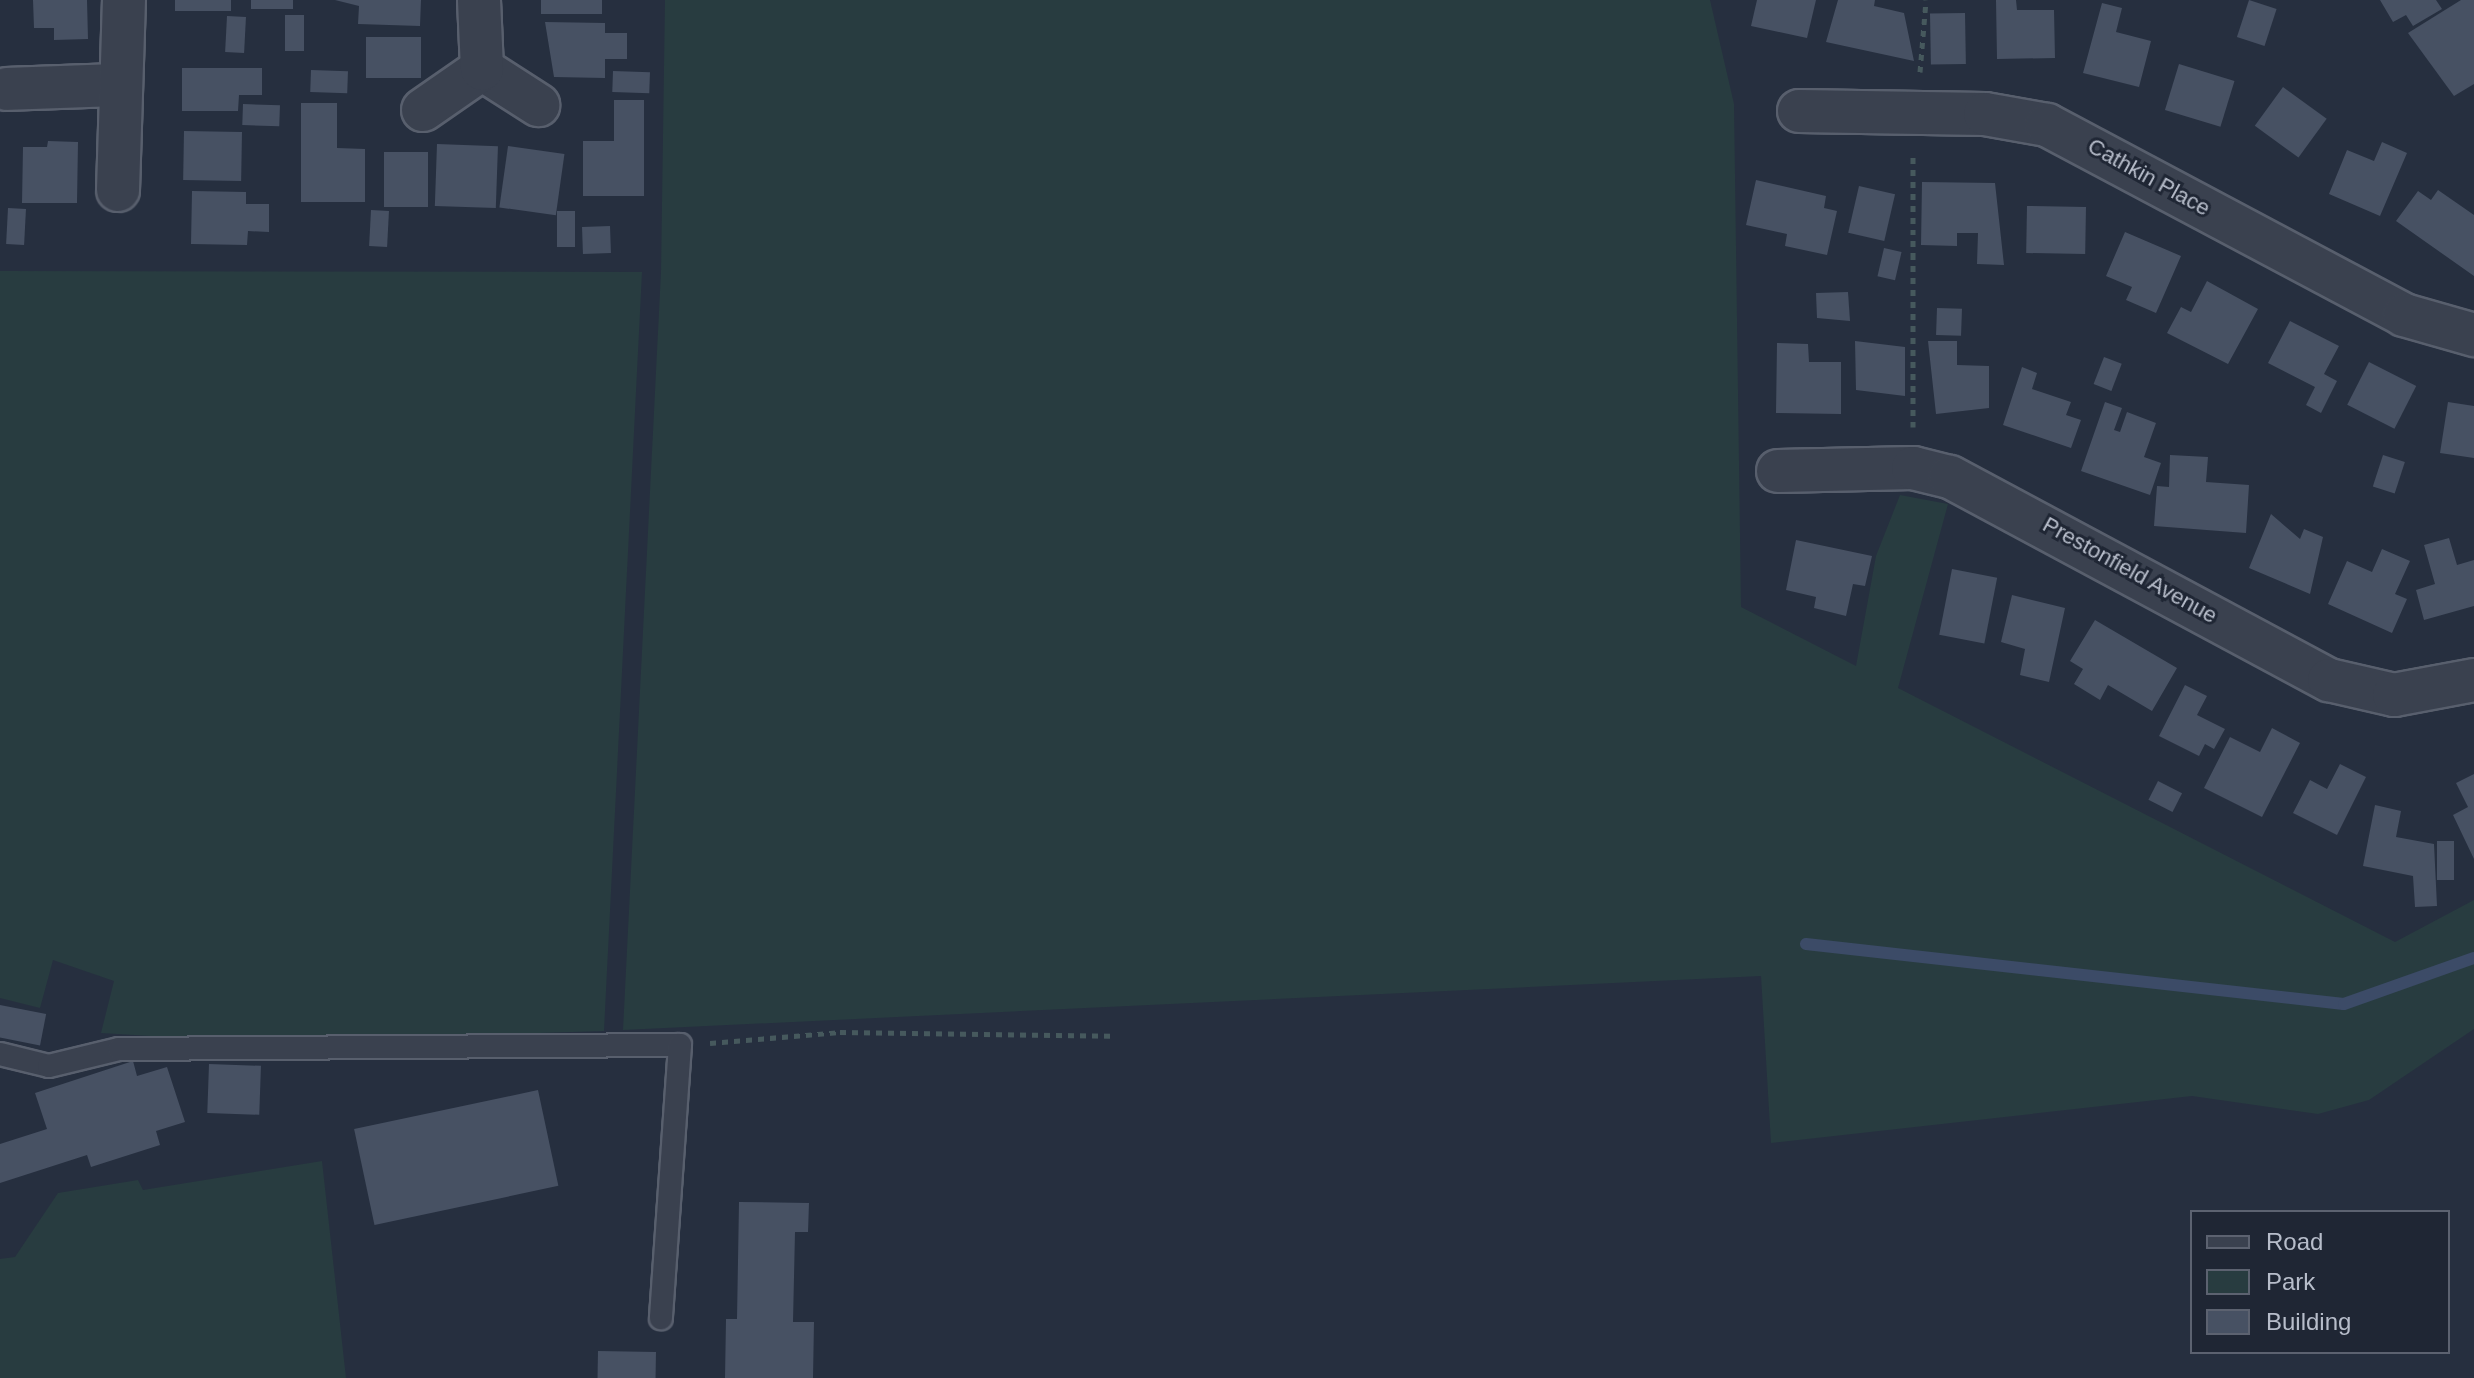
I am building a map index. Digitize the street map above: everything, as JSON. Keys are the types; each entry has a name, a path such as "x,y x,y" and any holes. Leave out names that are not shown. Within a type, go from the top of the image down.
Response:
{"street":[{"path":"118,190 116,85 124,0"},
{"path":"479,0 482,69"},
{"path":"482,69 538,105"},
{"path":"423,110 482,69"},
{"path":"7,89 116,85"},
{"name":"Cathkin Place","path":"1799,111 1918,111 2018,118 2072,135 2404,315 2474,335"},
{"name":"Prestonfield Avenue","path":"1778,471 1913,468 1983,489 2329,680 2394,695 2474,680"}],"lane":[{"path":"0,1054 49,1066 119,1049 680,1045 661,1318"}],"path":[{"path":"1913,468 1918,111 1926,0"},
{"path":"680,1045 840,1032 1113,1036"}],"green space":[{"path":"665,0 1710,0 1734,104 1741,607 1856,666 1876,556 1900,495 1948,504 1898,688 2395,942 2474,900 2474,1029 2369,1100 2318,1114 2192,1096 1771,1143 1761,976 623,1030 661,272"},
{"path":"0,271 642,272 604,1031 250,1042 101,1033 114,981 53,960 40,1008 0,998"},
{"path":"322,1161 346,1378 0,1378 0,1259 15,1257 58,1193 138,1180 143,1190"}],"building":[{"path":"33,0 87,0 88,39 54,40 54,28 34,28"},
{"path":"175,0 231,0 231,11 175,11"},
{"path":"251,0 293,0 293,9 251,9"},
{"path":"335,0 421,0 420,26 358,24 359,6"},
{"path":"541,0 602,0 602,14 541,14"},
{"path":"1757,0 1816,0 1807,38 1751,26"},
{"path":"1838,0 1875,0 1874,6 1904,13 1914,61 1826,42"},
{"path":"1996,0 2016,0 2017,10 2054,10 2055,58 1997,59"},
{"path":"2249,0 2277,9 2265,46 2237,37"},
{"path":"2380,0 2436,0 2442,9 2413,26 2406,15 2393,22"},
{"path":"2461,0 2474,0 2474,84 2454,96 2408,33"},
{"path":"2102,3 2122,8 2116,32 2151,41 2139,87 2083,73"},
{"path":"1965,13 1966,64 1931,65 1930,14"},
{"path":"285,15 304,15 304,51 285,51"},
{"path":"227,16 246,17 244,53 225,52"},
{"path":"545,22 605,23 605,33 627,33 627,59 605,59 605,78 554,77"},
{"path":"366,37 421,37 421,78 366,78"},
{"path":"2179,64 2234,81 2220,127 2165,110"},
{"path":"182,68 262,68 262,95 239,95 238,111 182,111"},
{"path":"311,70 348,71 347,93 310,92"},
{"path":"613,71 650,72 649,93 612,92"},
{"path":"2283,87 2327,119 2298,158 2255,126"},
{"path":"614,100 644,100 644,196 583,196 583,141 614,141"},
{"path":"301,103 337,103 337,148 365,149 365,202 301,202"},
{"path":"243,104 280,105 279,126 242,125"},
{"path":"184,131 242,132 241,181 183,180"},
{"path":"48,141 78,142 77,203 22,203 23,147 47,147"},
{"path":"2382,142 2407,153 2380,216 2329,194 2347,150 2374,161"},
{"path":"437,144 498,146 496,208 435,206"},
{"path":"508,146 564,154 556,215 499,207"},
{"path":"384,152 428,152 428,207 384,207"},
{"path":"1756,180 1826,196 1824,208 1837,211 1827,255 1785,246 1787,234 1746,225"},
{"path":"1922,182 1995,183 2004,265 1977,264 1978,233 1957,233 1957,246 1921,245"},
{"path":"1859,186 1895,194 1884,241 1848,233"},
{"path":"2438,190 2474,215 2474,276 2396,221 2418,191 2431,200"},
{"path":"192,191 246,192 246,204 269,204 269,232 248,231 247,245 191,244"},
{"path":"2027,206 2086,207 2085,254 2026,253"},
{"path":"8,208 26,209 24,245 6,244"},
{"path":"371,210 389,211 387,247 369,246"},
{"path":"557,211 575,211 575,247 557,247"},
{"path":"610,226 611,253 583,254 582,227"},
{"path":"2125,232 2181,256 2156,313 2126,300 2132,287 2106,276"},
{"path":"1884,248 1902,252 1895,280 1877,276"},
{"path":"2207,281 2258,309 2228,364 2167,333 2181,307 2191,312"},
{"path":"1848,292 1850,321 1817,318 1816,293"},
{"path":"1937,308 1962,309 1961,336 1936,335"},
{"path":"2290,321 2339,346 2324,374 2337,381 2321,413 2306,405 2315,387 2268,363"},
{"path":"1855,341 1905,347 1905,396 1856,390"},
{"path":"1928,341 1957,341 1957,365 1989,366 1989,408 1936,414"},
{"path":"1777,343 1808,344 1809,362 1841,362 1841,414 1776,413"},
{"path":"2104,357 2122,364 2111,391 2094,384"},
{"path":"2369,362 2416,386 2394,429 2347,405"},
{"path":"2022,367 2037,373 2032,389 2071,402 2066,415 2081,420 2071,448 2003,425"},
{"path":"2105,402 2122,408 2114,430 2120,432 2127,412 2156,423 2144,457 2161,463 2150,495 2081,471"},
{"path":"2448,402 2474,406 2474,458 2440,453"},
{"path":"2170,455 2208,457 2206,482 2249,485 2246,533 2154,526 2157,486 2169,487"},
{"path":"2383,455 2405,462 2395,493 2373,486"},
{"path":"2271,514 2300,539 2304,529 2323,537 2310,594 2249,568"},
{"path":"2449,538 2457,565 2474,560 2474,606 2424,620 2416,590 2435,584 2424,545"},
{"path":"1796,540 1872,556 1865,586 1853,584 1846,616 1814,608 1816,597 1786,590"},
{"path":"2382,549 2410,561 2395,594 2407,599 2392,633 2328,604 2347,561 2372,572"},
{"path":"1952,569 1997,578 1984,644 1939,635"},
{"path":"2012,595 2065,608 2049,682 2020,675 2025,649 2001,642"},
{"path":"2095,620 2177,668 2152,711 2108,685 2100,700 2074,684 2083,669 2070,661"},
{"path":"2185,685 2207,696 2197,715 2225,729 2214,749 2205,744 2199,756 2159,736"},
{"path":"2272,728 2300,743 2262,817 2204,788 2230,737 2260,752"},
{"path":"2340,764 2366,777 2337,835 2293,813 2310,780 2327,789"},
{"path":"2474,774 2474,859 2453,815 2468,807 2456,783"},
{"path":"2158,781 2182,793 2173,812 2148,800"},
{"path":"2375,805 2401,811 2396,837 2434,844 2437,906 2415,907 2413,876 2363,866"},
{"path":"2437,841 2454,841 2454,880 2437,880"},
{"path":"0,1005 46,1014 40,1045 0,1038"},
{"path":"133,1061 137,1076 167,1067 185,1122 156,1131 160,1145 91,1167 87,1155 0,1183 0,1144 47,1129 35,1093"},
{"path":"209,1064 261,1066 259,1115 207,1113"},
{"path":"538,1090 558,1186 374,1225 354,1129"},
{"path":"739,1202 809,1203 808,1232 795,1232 793,1322 814,1322 813,1378 725,1378 726,1319 737,1319"},
{"path":"598,1351 656,1352 656,1378 598,1378"}],"waterway":[{"path":"1806,944 2344,1004 2474,958"}]}
